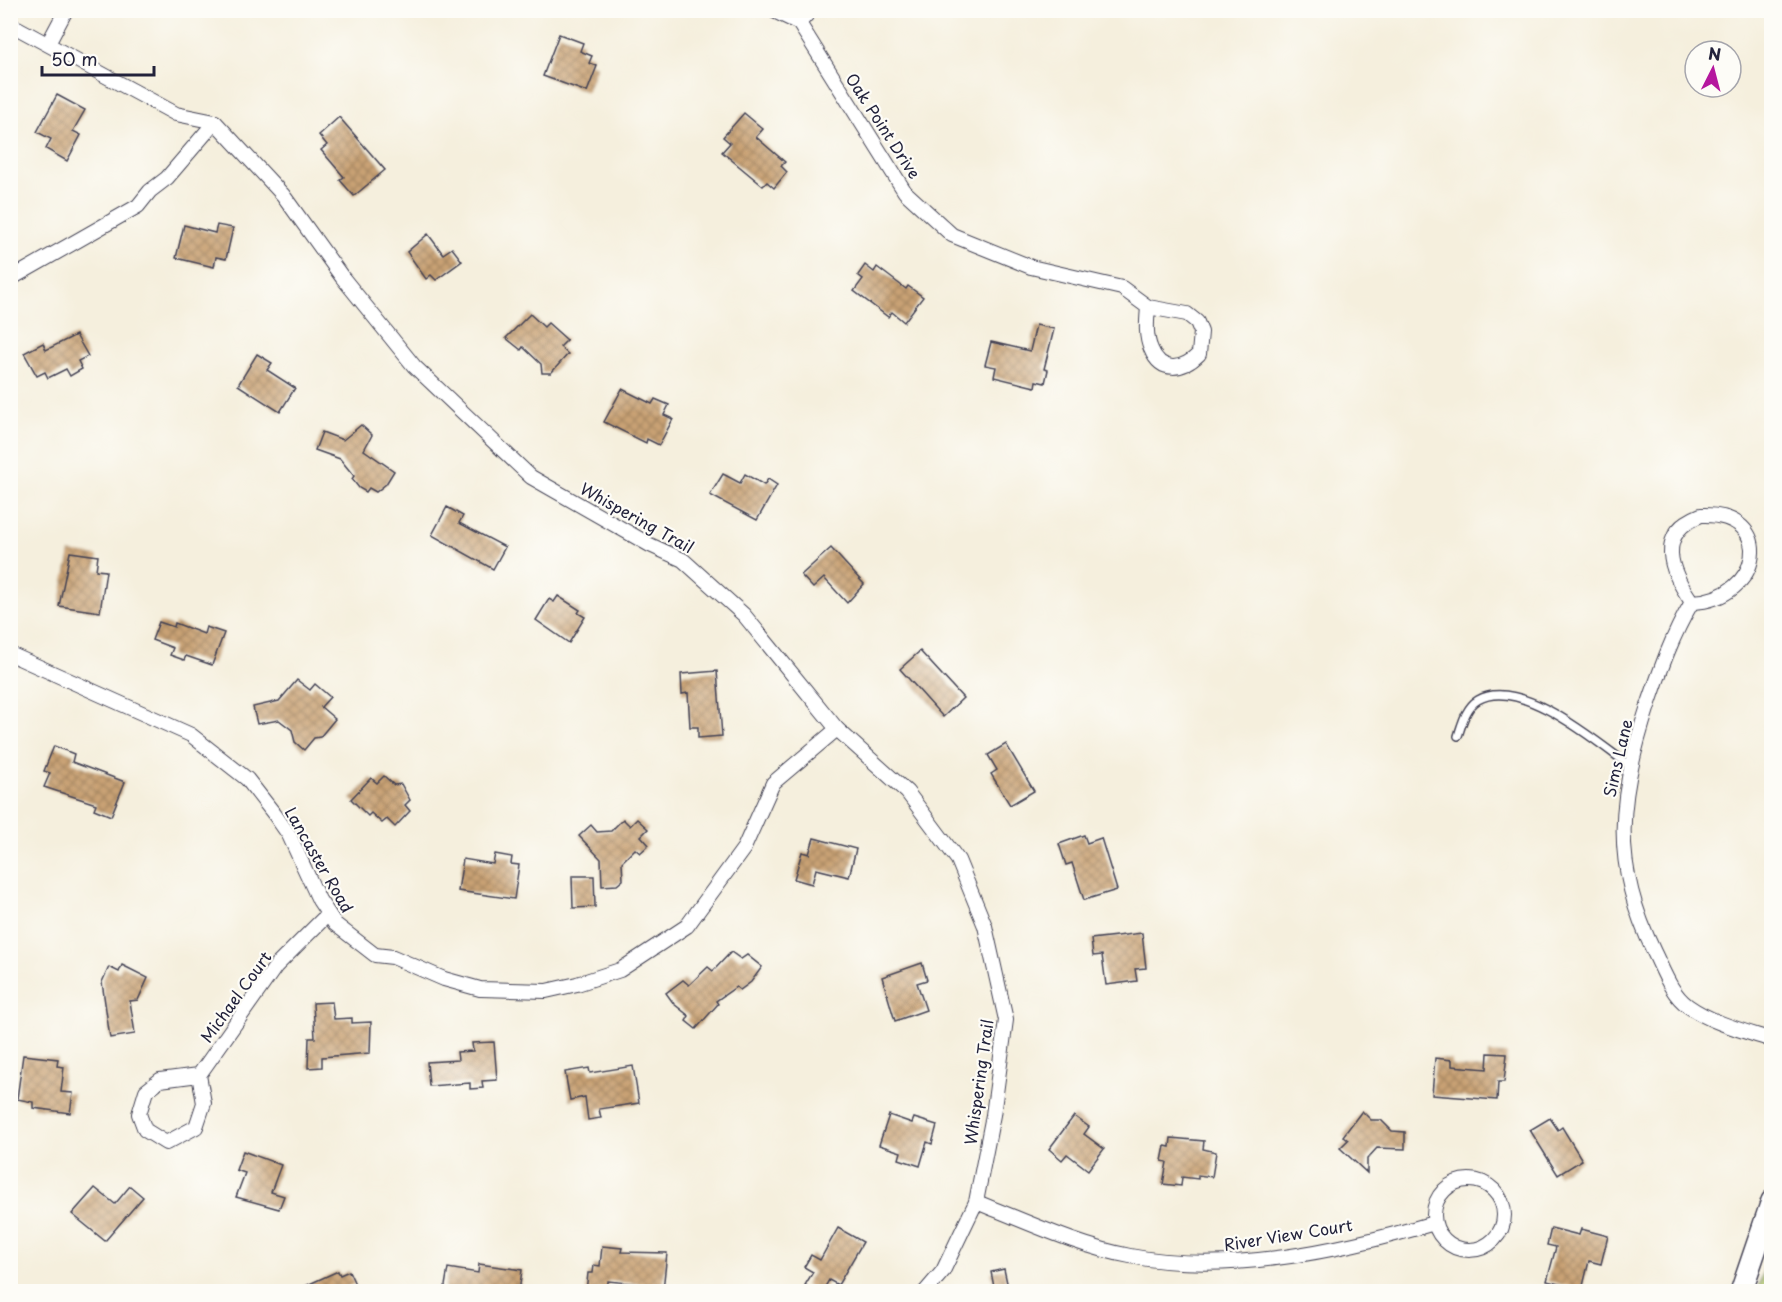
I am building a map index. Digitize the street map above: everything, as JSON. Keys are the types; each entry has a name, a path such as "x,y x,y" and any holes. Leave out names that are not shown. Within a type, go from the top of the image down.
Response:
{"main road":[{"path":"1741,1292 1772,1201"}],"street":[{"path":"49,42 66,10"},
{"path":"772,10 799,23 811,10"},
{"name":"Oak Point Drive","path":"799,23 905,192 952,235 1031,267 1122,288 1148,307 1187,314 1197,322 1201,332 1199,354 1189,364 1176,368 1160,362 1151,349 1148,334 1148,307"},
{"path":"10,24 49,42 176,114 215,122 167,178 150,191 138,206 10,279"},
{"name":"Whispering Trail","path":"215,122 283,195 342,277 414,366 531,477 650,545 682,560 744,615 837,729 907,792 958,860 985,926 1006,1020 993,1115 976,1202 944,1271 925,1292"},
{"path":"1701,515 1724,516 1735,521 1750,538 1751,559 1747,572 1739,584 1728,593 1709,600 1692,602 1674,574 1670,552 1672,540 1683,524 1692,519 1701,515"},
{"name":"Sims Lane","path":"1692,602 1669,643 1630,766 1623,803 1624,859 1632,898 1648,939 1672,988 1686,1005 1722,1023 1772,1040"},
{"name":"Lancaster Road","path":"10,654 191,735 248,779 289,835 334,924 375,955 393,957 444,980 480,989 546,991 620,970 687,926 744,848 774,783 837,729"},
{"name":"Michael Court","path":"199,1075 276,966 328,914"},
{"path":"199,1075 204,1103 196,1127 166,1143 145,1130 139,1114 146,1091 160,1080 199,1075"},
{"path":"1473,1180 1493,1190 1504,1209 1500,1233 1492,1242 1476,1250 1458,1249 1447,1244 1434,1223 1434,1212 1442,1192 1462,1181 1473,1180"},
{"name":"River View Court","path":"976,1202 1086,1244 1129,1256 1174,1262 1230,1263 1264,1259 1404,1232 1434,1223"}],"lane":[{"path":"1458,736 1464,716 1476,701 1493,695 1509,696 1553,712 1630,766"}],"green space":[{"path":"1771,1249 1771,1291 1757,1291"}],"building":[{"path":"559,34 583,43 580,51 592,56 589,63 597,66 587,92 543,76"},
{"path":"57,95 85,110 73,131 81,135 67,161 46,149 51,139 37,132"},
{"path":"744,113 763,129 756,137 785,162 781,166 787,172 774,188 767,182 763,186 722,152 730,143 723,137"},
{"path":"339,117 385,170 354,196 340,180 344,177 321,150 327,145 319,135"},
{"path":"184,225 215,233 217,225 233,228 226,259 216,257 214,267 176,258"},
{"path":"428,234 443,254 452,248 462,261 436,280 431,275 426,279 407,252"},
{"path":"865,265 874,272 877,267 906,289 908,286 923,297 904,322 892,312 888,317 854,291 863,279 858,275"},
{"path":"530,314 544,327 548,323 567,340 560,347 568,354 551,373 542,373 541,364 523,347 521,350 506,338"},
{"path":"1036,325 1054,329 1044,369 1048,370 1045,383 1036,381 1035,387 994,377 996,367 985,365 991,342 1030,351"},
{"path":"76,335 88,356 78,361 82,369 70,376 66,369 48,378 45,372 37,376 24,353 43,343 46,350"},
{"path":"257,354 272,363 267,370 295,388 280,412 238,385"},
{"path":"622,389 652,404 655,399 669,405 664,415 673,419 659,445 647,439 646,443 604,422"},
{"path":"361,425 372,435 364,450 394,471 386,484 376,492 369,488 366,492 359,488 352,479 354,476 340,459 315,450 322,432 343,440"},
{"path":"723,474 740,483 745,474 764,485 768,479 777,485 757,520 710,495"},
{"path":"447,507 463,516 459,523 505,547 493,569 432,535"},
{"path":"831,548 864,584 847,603 824,578 813,588 801,575"},
{"path":"70,552 98,556 96,570 106,571 100,612 59,606"},
{"path":"558,596 580,610 578,613 585,617 569,643 536,620 549,599 554,602"},
{"path":"159,622 174,627 175,623 204,634 206,627 224,633 212,665 186,656 184,660 170,655 173,648 152,640"},
{"path":"920,651 963,698 943,717 900,669"},
{"path":"717,671 722,736 698,738 698,727 690,727 688,693 682,694 681,674"},
{"path":"297,680 310,690 315,684 330,697 321,707 335,719 320,737 314,738 304,750 295,742 292,730 279,720 257,724 253,707 279,701"},
{"path":"1006,744 1034,791 1010,805 991,774 997,770 988,755"},
{"path":"54,746 74,754 72,762 125,782 111,816 94,809 96,804 44,787 50,773 44,771"},
{"path":"384,776 394,785 401,784 410,800 405,805 410,811 395,827 387,819 382,823 371,813 368,816 351,799 371,778 377,783"},
{"path":"623,819 630,826 637,819 648,829 641,836 649,845 640,853 635,849 622,862 623,880 617,885 602,886 601,859 579,836 591,825 597,832 611,831"},
{"path":"1084,835 1087,843 1101,838 1117,890 1084,900 1072,863 1066,865 1059,844"},
{"path":"814,838 856,849 849,877 816,869 812,884 794,879 802,852 809,854"},
{"path":"495,854 512,857 511,864 519,865 514,899 458,891 463,859 493,864"},
{"path":"572,876 594,876 595,907 573,908"},
{"path":"1142,933 1146,968 1135,969 1137,981 1106,985 1102,955 1093,956 1091,939"},
{"path":"731,952 741,959 747,955 762,967 751,982 740,990 736,987 716,1001 718,1004 696,1029 686,1021 689,1016 674,1004 666,993 683,980 689,985 708,967 713,971"},
{"path":"922,963 927,980 917,983 926,1010 895,1021 882,977"},
{"path":"122,965 148,978 138,1000 130,1001 135,1034 110,1038 102,982 109,967 119,972"},
{"path":"332,1002 334,1019 352,1018 352,1023 371,1022 370,1053 322,1057 322,1067 308,1068 309,1038 315,1038 313,1003"},
{"path":"494,1042 497,1080 482,1081 483,1088 470,1089 470,1083 429,1086 427,1062 458,1060 457,1052 473,1051 472,1043"},
{"path":"1488,1053 1507,1054 1504,1082 1498,1082 1497,1100 1432,1095 1435,1058 1452,1060 1452,1066 1487,1069"},
{"path":"23,1055 58,1059 57,1066 64,1067 61,1092 73,1093 70,1113 33,1108 33,1102 17,1099"},
{"path":"633,1066 639,1103 599,1109 601,1118 588,1120 585,1097 570,1100 565,1072 589,1068 590,1073"},
{"path":"1362,1111 1371,1120 1381,1120 1392,1131 1405,1132 1405,1149 1377,1148 1367,1159 1367,1173 1340,1148 1348,1140 1343,1136"},
{"path":"889,1115 912,1123 914,1118 937,1125 932,1144 927,1142 920,1166 899,1159 901,1152 879,1145"},
{"path":"1074,1116 1089,1127 1084,1134 1104,1149 1088,1170 1067,1154 1062,1160 1049,1149"},
{"path":"1550,1118 1558,1130 1562,1127 1582,1160 1558,1175 1530,1130"},
{"path":"1171,1138 1204,1141 1203,1149 1216,1152 1212,1177 1198,1175 1198,1179 1182,1177 1181,1186 1163,1184 1167,1162 1162,1161 1165,1146 1170,1147"},
{"path":"243,1151 281,1165 271,1192 284,1196 279,1209 236,1197 245,1173 236,1170"},
{"path":"130,1186 143,1197 105,1241 72,1214 95,1188 115,1204"},
{"path":"838,1228 863,1242 838,1285 829,1280 822,1292 816,1292 805,1285 813,1272 804,1267 811,1255 820,1260"},
{"path":"1551,1228 1579,1235 1581,1229 1608,1236 1601,1264 1589,1261 1582,1290 1547,1281 1556,1247 1547,1245"},
{"path":"602,1246 622,1248 621,1252 667,1253 663,1290 647,1289 648,1285 608,1281 607,1292 586,1292 588,1273 593,1273 594,1265 600,1266"},
{"path":"479,1264 522,1270 519,1292 444,1292 448,1268 478,1273"},
{"path":"1004,1269 1009,1292 995,1292 991,1272"},
{"path":"338,1271 340,1275 349,1271 355,1284 346,1288 348,1292 292,1292"}]}
